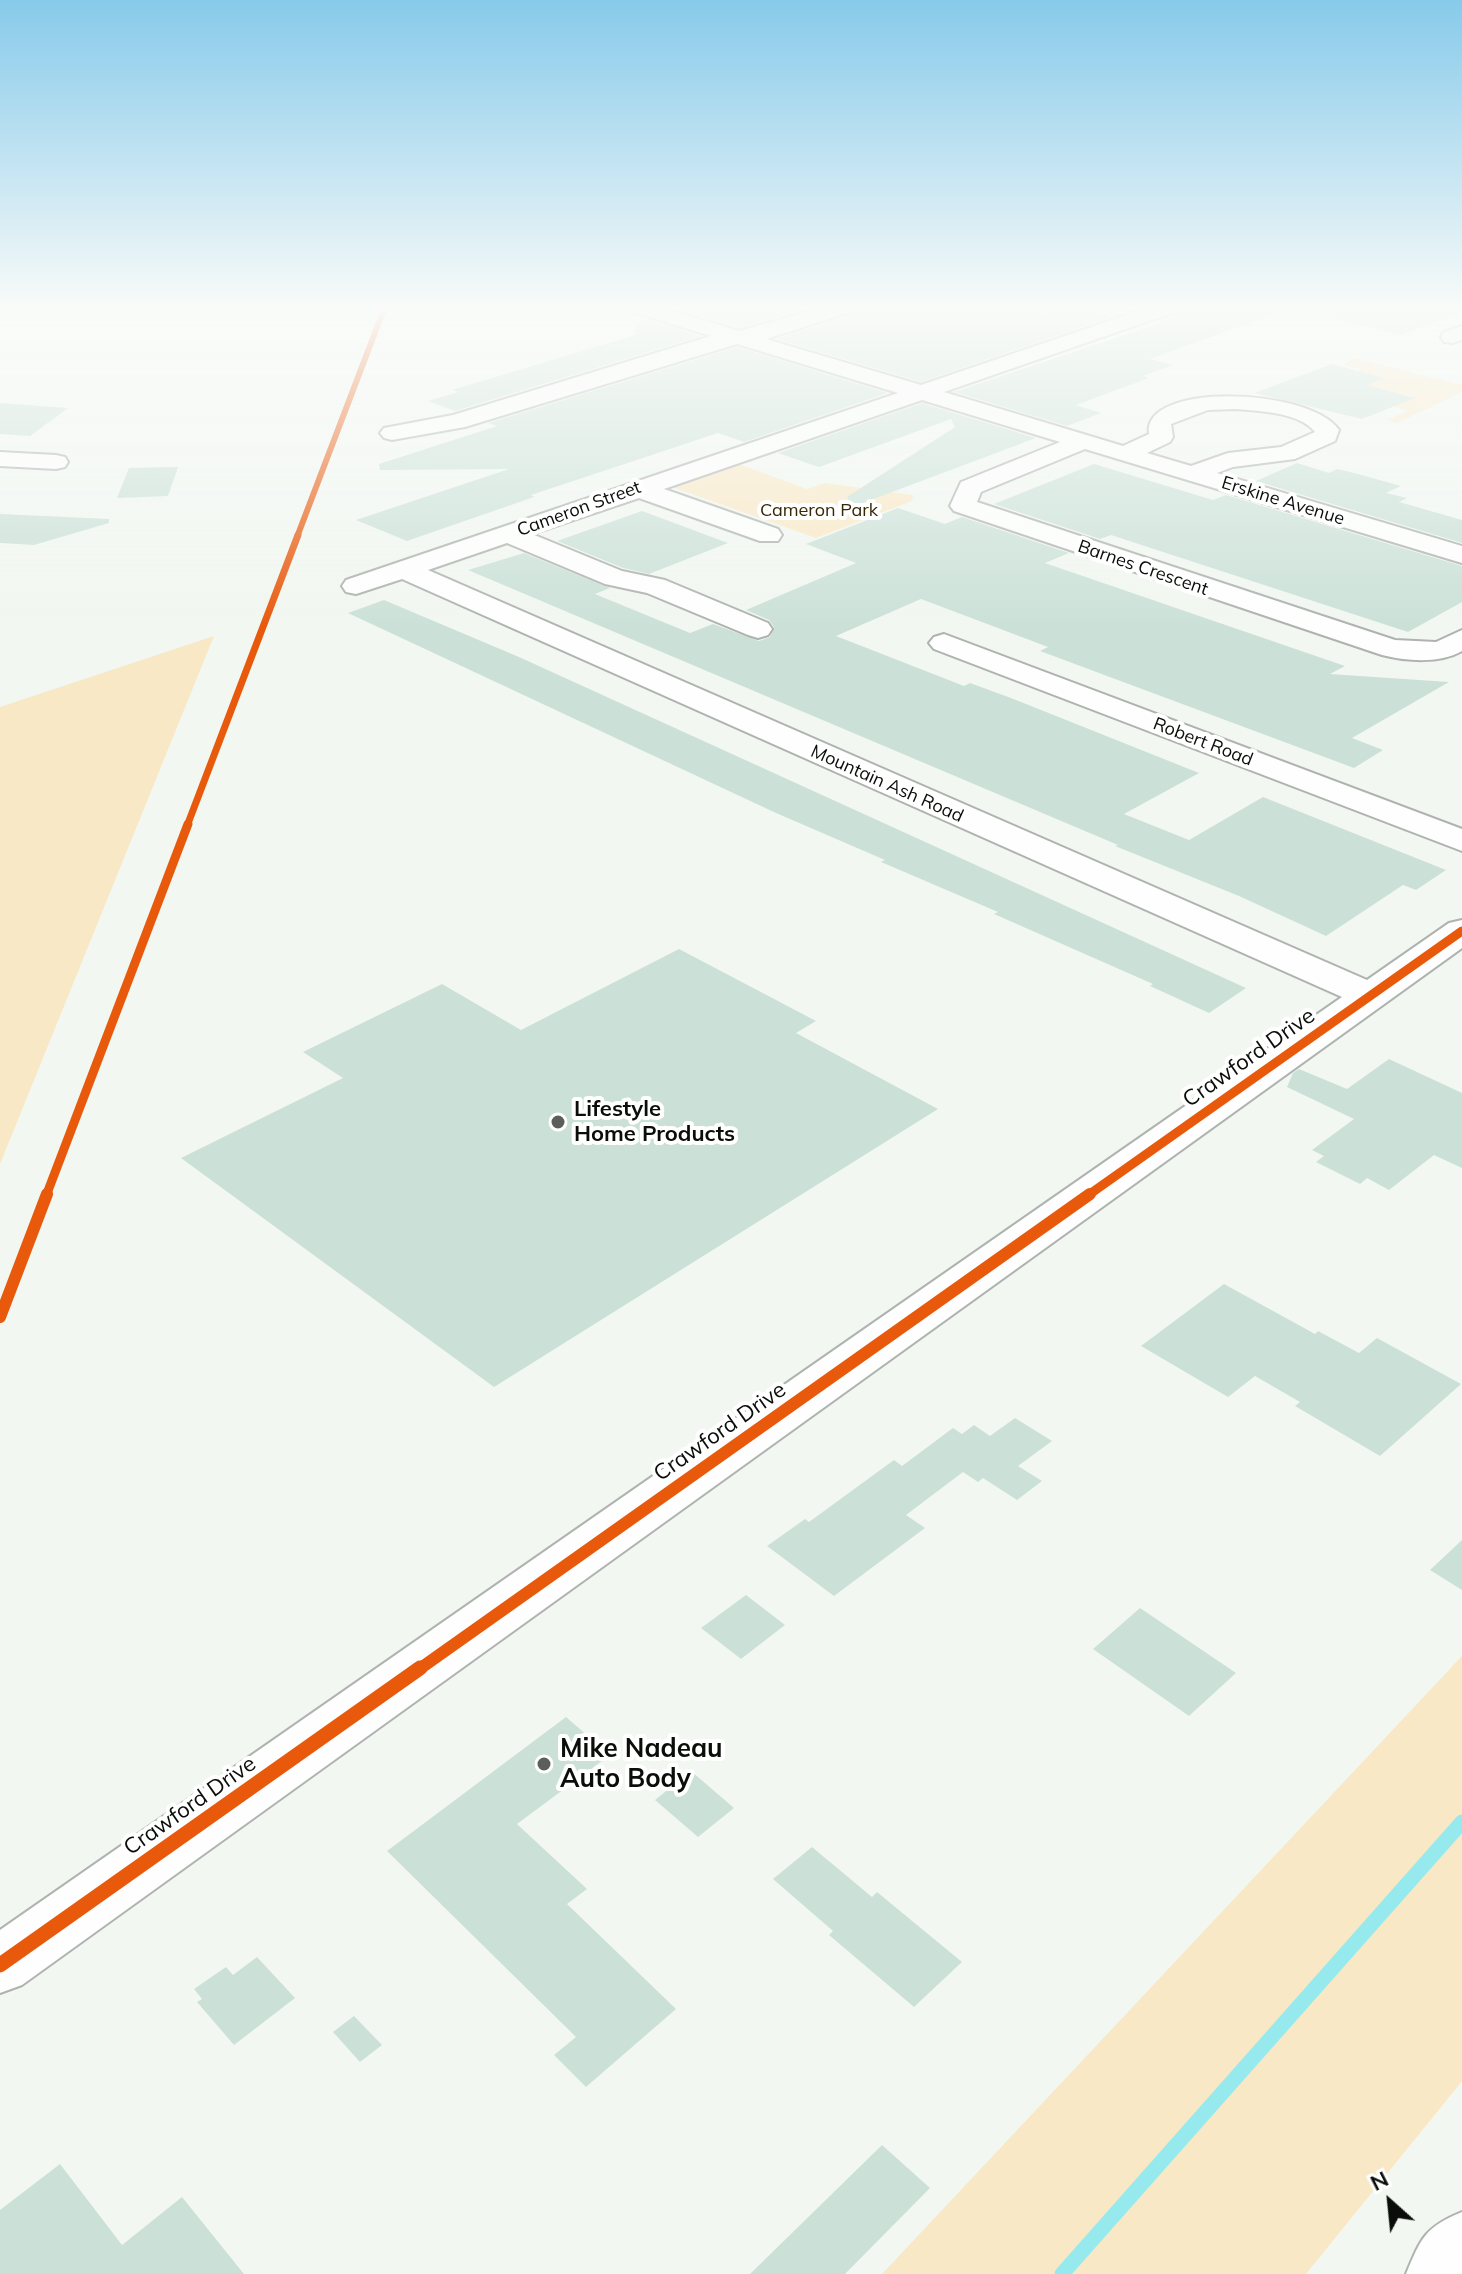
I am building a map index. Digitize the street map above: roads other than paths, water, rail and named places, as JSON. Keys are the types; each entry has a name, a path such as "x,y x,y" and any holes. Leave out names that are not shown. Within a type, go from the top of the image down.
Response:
{"highway":[{"path":"1443,2274 1462,2248"}],"street":[{"path":"392,433 480,415"},
{"name":"Cameron Street","path":"356,586 855,415"},
{"name":"Erskine Avenue","path":"996,415 1462,555"},
{"path":"1125,454 1161,437 1161,420 1174,415"},
{"path":"1193,474 1228,460 1286,454 1326,436 1324,425 1299,415"},
{"name":"Barnes Crescent","path":"1084,441 970,487 963,506 1392,649 1441,651 1462,639"},
{"path":"0,459 56,462"},
{"path":"636,488 769,535"},
{"path":"508,534 615,578 655,586 758,629"},
{"name":"Mountain Ash Road","path":"404,570 1371,996"},
{"name":"Robert Road","path":"944,643 1462,841"},
{"name":"Crawford Drive","path":"0,1965 1462,931"}],"waterway":[{"path":"1062,2274 1462,1822"}],"place":[{"name":"Lifestyle Home Products","path":"558,1122"},
{"name":"Mike Nadeau Auto Body","path":"544,1764"}],"park label":[{"name":"Cameron Park","path":"819,511"}]}
